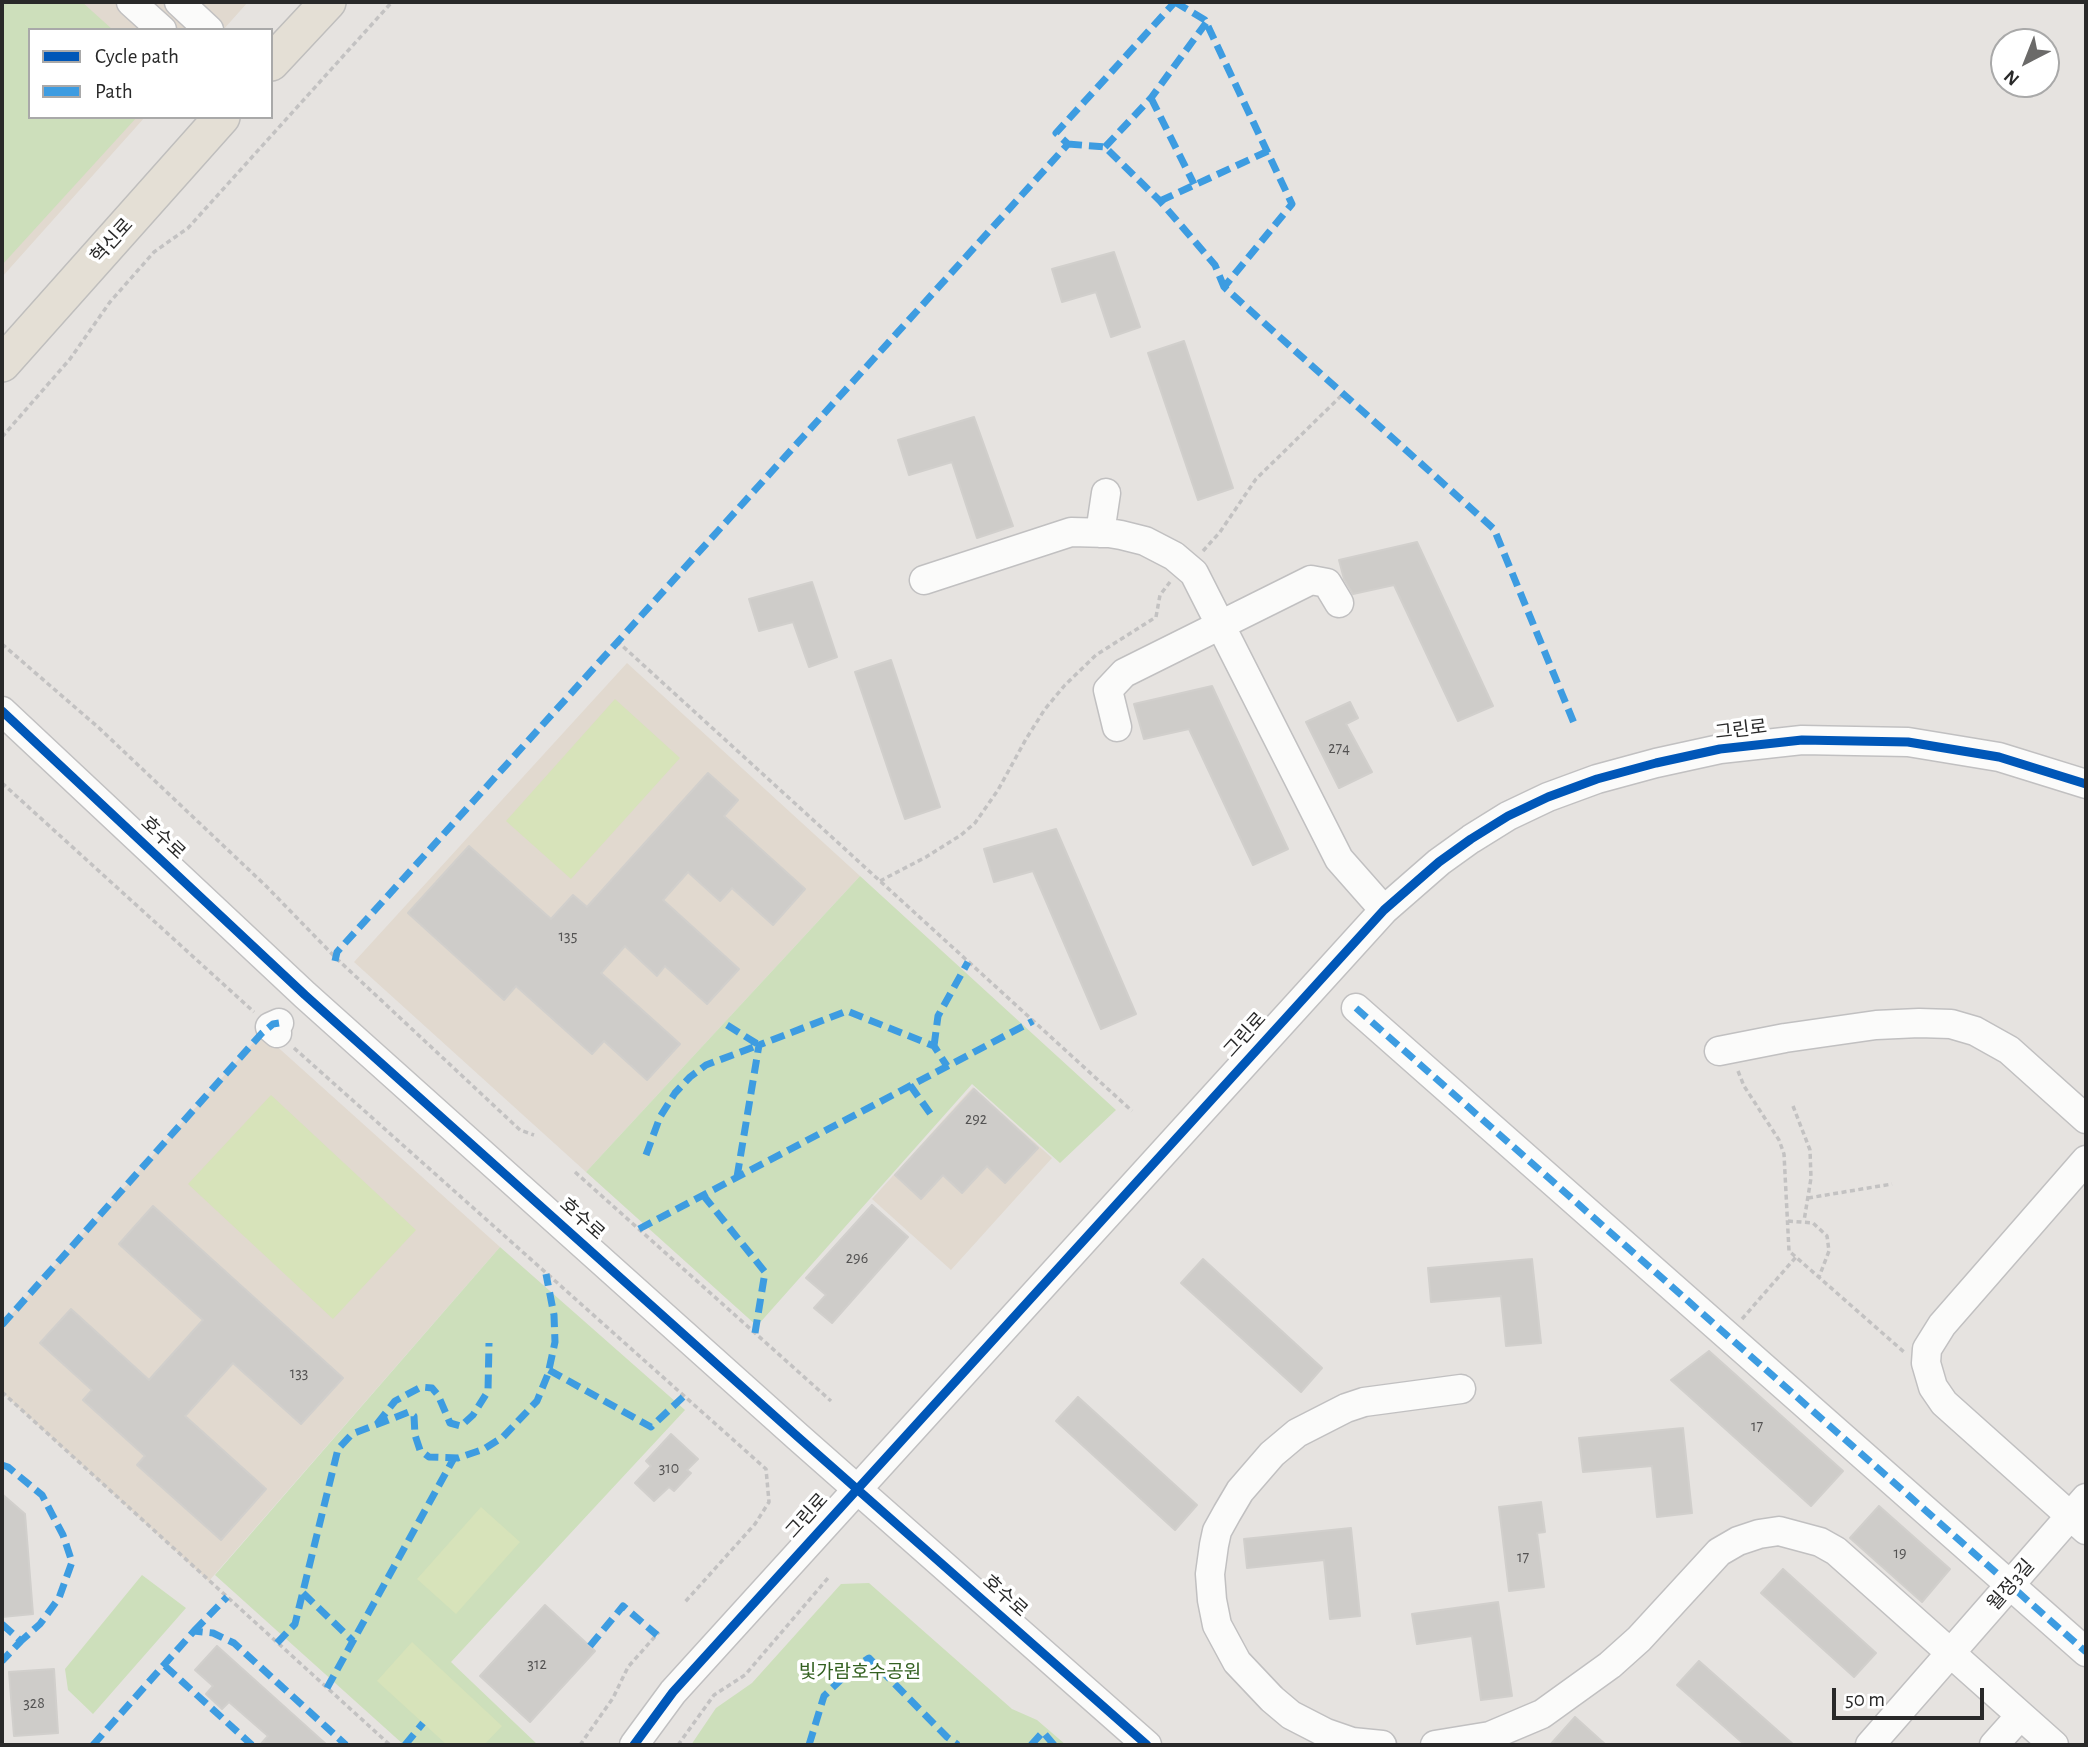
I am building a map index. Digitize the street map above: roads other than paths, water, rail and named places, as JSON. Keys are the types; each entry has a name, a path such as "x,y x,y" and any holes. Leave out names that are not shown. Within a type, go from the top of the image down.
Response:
{"main road":[{"path":"273,61 328,2"},
{"name":"혁신로","path":"2,364 220,119"}],"street":[{"path":"131,2 160,28"},
{"path":"179,2 207,28"},
{"path":"1100,533 1106,493"},
{"path":"924,580 1071,532 1100,533 1145,541 1174,556 1194,573 1339,859 1384,909"},
{"path":"1117,727 1108,690 1124,673 1311,580 1326,583 1339,603"},
{"name":"호수로","path":"2,711 306,995 1146,1745"},
{"name":"그린로","path":"634,1745 673,1692 856,1488 1384,909 1439,862 1471,839 1508,816 1597,779 1720,749 1802,740 1908,742 1999,757 2086,784"},
{"path":"1356,1008 2086,1652"},
{"path":"1724,1050 1876,1025 1951,1024 1975,1031 2009,1050 2086,1119"},
{"path":"2081,1515 1944,1403 1933,1387 1926,1366 1927,1349 1942,1325 2086,1160"},
{"path":"1382,1745 1360,1744 1326,1733 1292,1715 1272,1699 1237,1662 1217,1625 1212,1600 1210,1574 1217,1531 1240,1491 1272,1454 1297,1433 1346,1408 1364,1402 1461,1389"},
{"name":"월정3길","path":"1870,1745 2011,1585 2081,1515"},
{"path":"1435,1745 1490,1736 1542,1714 1610,1665 1639,1639 1719,1552 1738,1541 1779,1531 1821,1542 1836,1551 2054,1745"},
{"path":"1994,1745 2020,1716"}],"park label":[{"name":"빛가람호수공원","path":"860,1672"}]}
